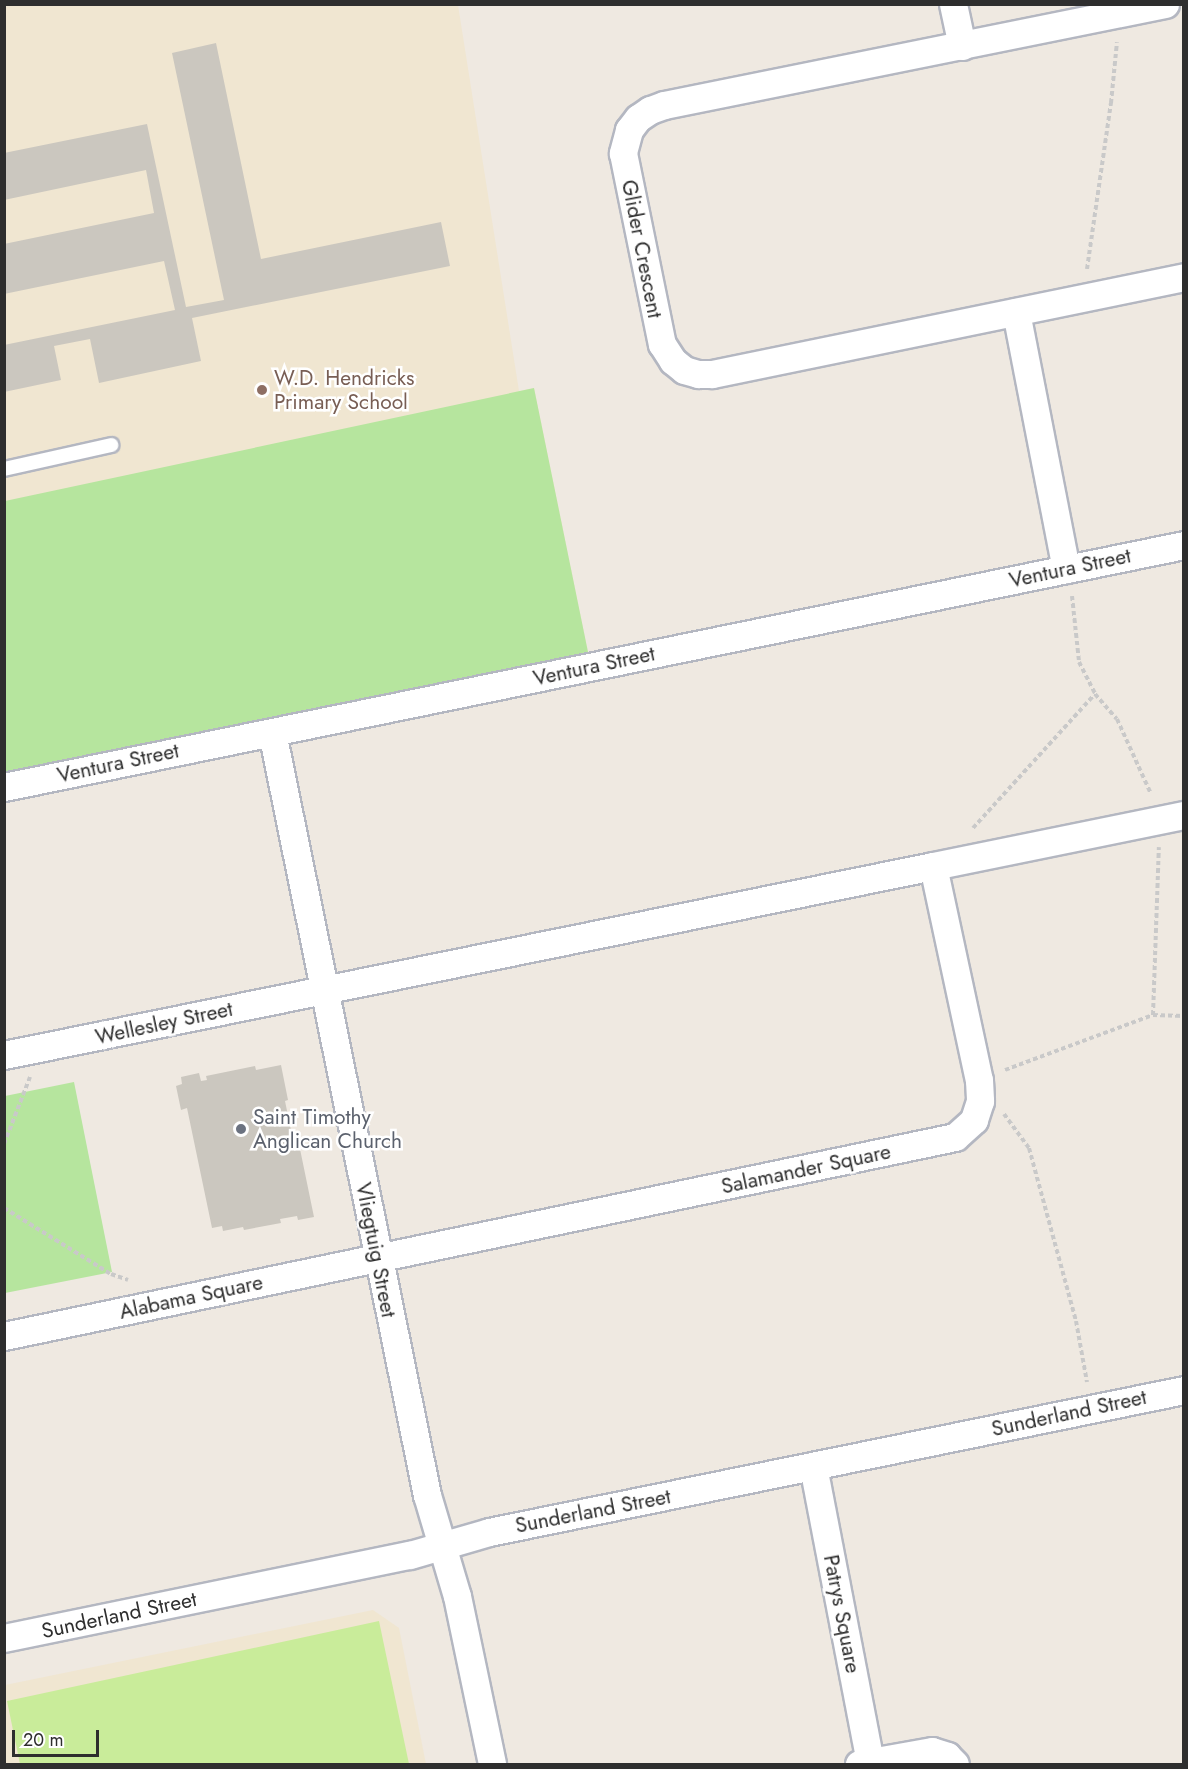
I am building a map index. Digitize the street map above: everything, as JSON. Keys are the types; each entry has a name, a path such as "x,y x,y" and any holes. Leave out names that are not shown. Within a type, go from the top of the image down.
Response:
{"street":[{"path":"953,4 962,46"},
{"name":"Glider Crescent","path":"1165,4 650,110 638,118 629,130 625,141 625,165 659,334 666,353 684,370 712,374 1184,278"},
{"path":"1016,312 1066,569"},
{"name":"Ventura Street","path":"4,787 1184,545"},
{"name":"Vliegtuig Street","path":"272,732 377,1258 427,1495 457,1596 492,1764"},
{"path":"324,991 1172,818"},
{"name":"Salamander Square","path":"377,1258 955,1137 975,1120 980,1101 979,1080 933,866"},
{"name":"Wellesley Street","path":"4,1055 324,991"},
{"name":"Alabama Square","path":"4,1336 377,1258"},
{"name":"Sunderland Street","path":"4,1638 410,1555 489,1532 1184,1390"},
{"name":"Patrys Square","path":"813,1466 865,1763 932,1751 947,1756 955,1764"}],"lane":[{"path":"4,470 111,445"}],"path":[{"path":"1087,297 1087,264 1118,48 1112,15"},
{"path":"1066,569 1079,662 1095,694 1117,719 1137,768 1154,799 1172,818 1153,1016"},
{"path":"969,832 1095,694"},
{"path":"1091,1409 1076,1321 1029,1148 979,1080 1153,1016 1184,1016"},
{"path":"4,1144 41,1048"},
{"path":"4,1208 111,1275 134,1282"}],"shaded area":[{"name":"W.D. Hendricks Primary School","path":"4,5 458,5 519,391 534,388 588,652 5,773"},
{"path":"373,1610 399,1628 426,1764 5,1764 5,1685"}],"green space":[{"path":"534,388 588,652 5,773 5,501"},
{"path":"74,1082 112,1272 5,1293 5,1096"},
{"path":"379,1621 409,1764 20,1764 7,1701"}],"building":[{"path":"216,43 261,259 441,222 450,266 192,318 201,361 99,383 90,339 54,346 61,380 4,392 4,345 175,310 164,261 4,294 4,244 154,213 146,170 4,200 4,153 147,124 186,307 224,300 172,53"},
{"name":"Saint Timothy Anglican Church","path":"281,1065 288,1100 285,1101 295,1150 300,1149 314,1217 298,1220 297,1216 280,1219 281,1223 244,1230 243,1227 223,1231 222,1226 212,1228 187,1108 181,1110 176,1086 182,1084 181,1077 199,1073 201,1081 207,1080 206,1076 255,1066 256,1070"}],"place":[{"name":"W.D. Hendricks Primary School","path":"262,390"},
{"name":"Saint Timothy Anglican Church","path":"241,1129"}]}
